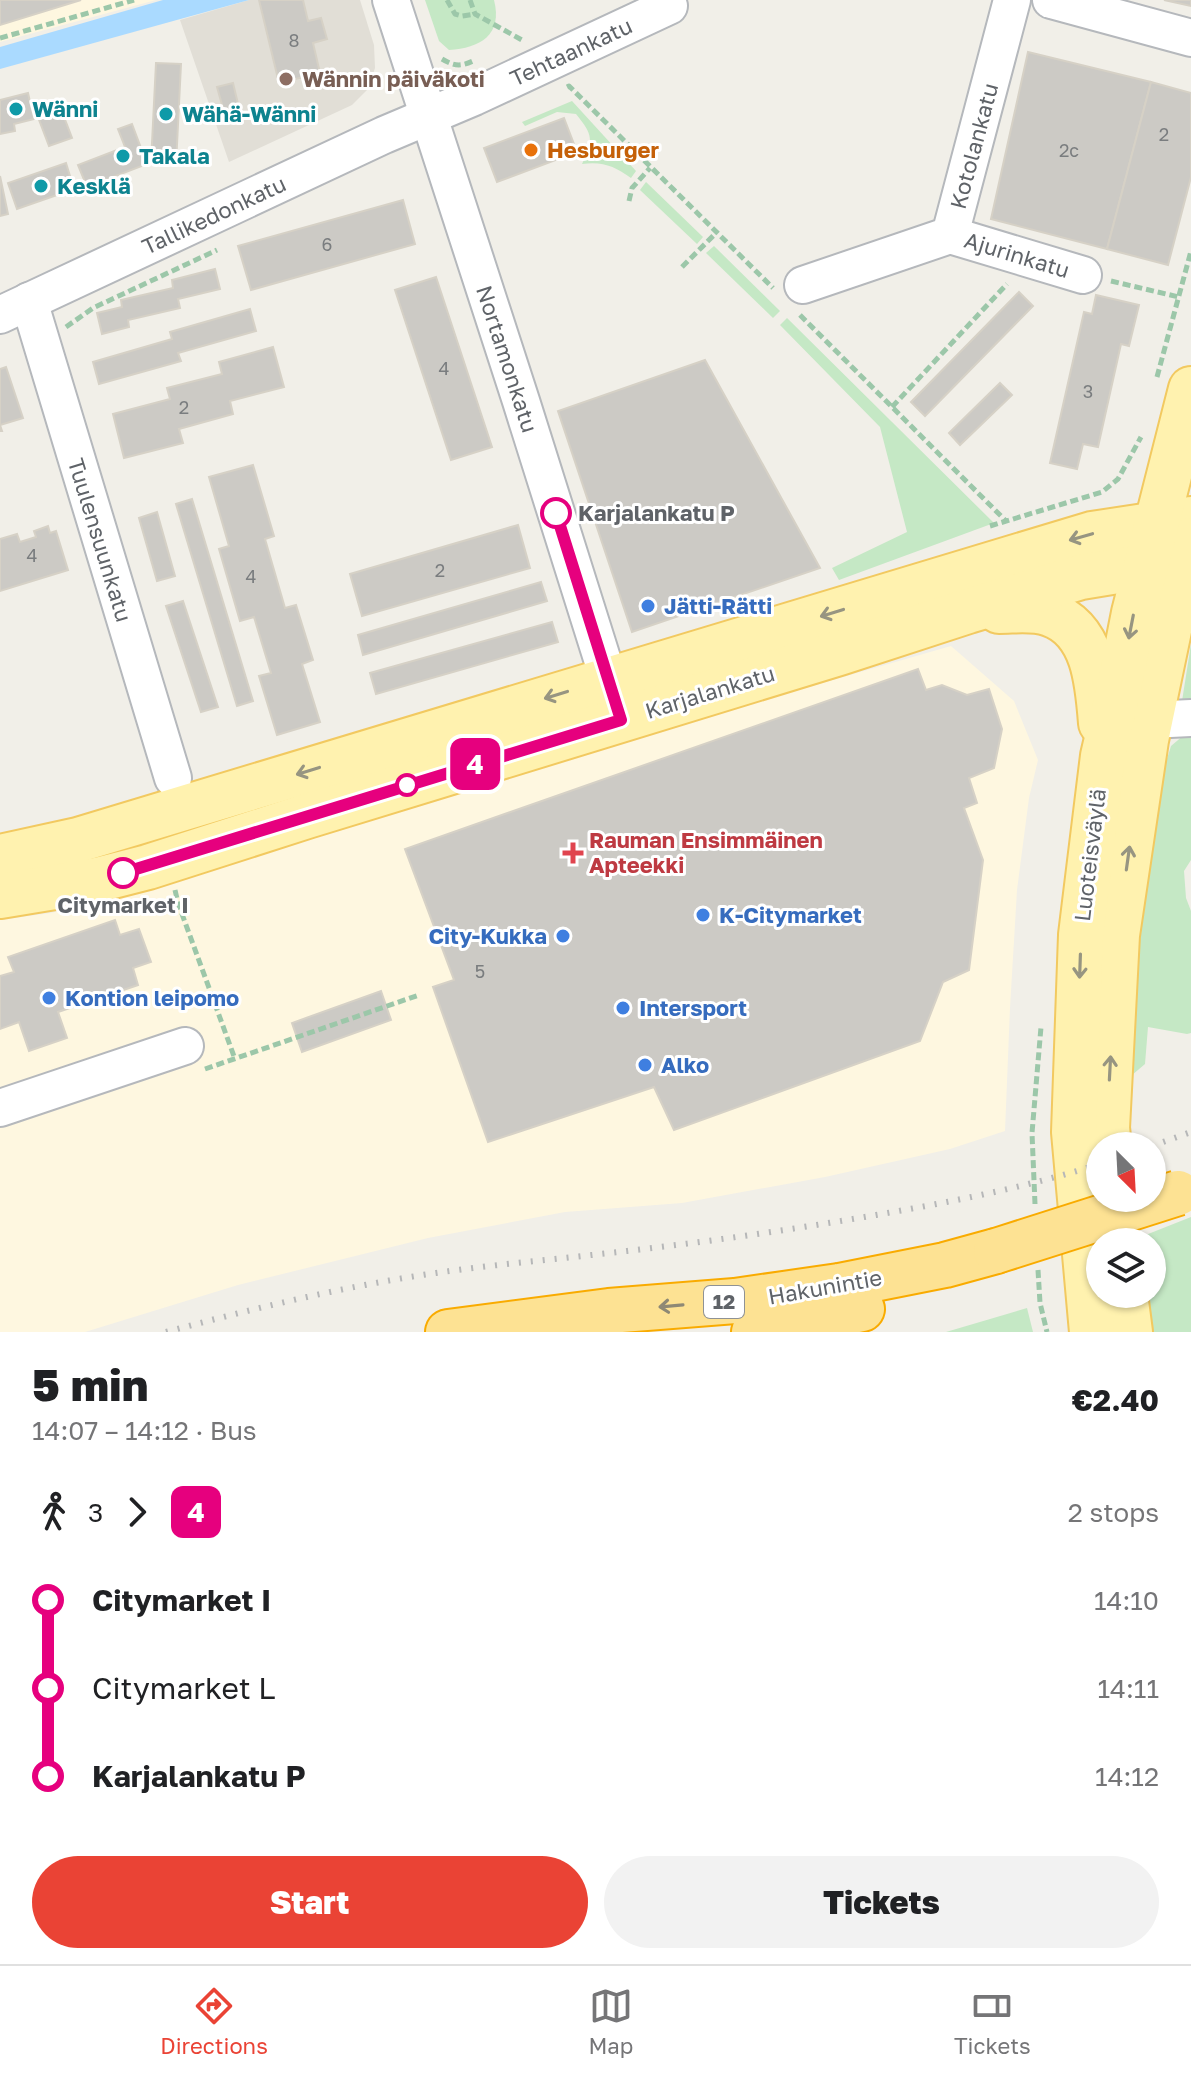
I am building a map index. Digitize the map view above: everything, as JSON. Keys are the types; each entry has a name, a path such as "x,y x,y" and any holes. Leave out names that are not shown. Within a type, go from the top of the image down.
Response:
{"highway":[{"name":"Hakunintie","path":"754,1332 890,1303 997,1263 1185,1202"},
{"name":"Hakunintie","path":"448,1332 610,1325 945,1265 997,1263"}],"main road":[{"name":"Luoteisväylä","path":"1107,1132 1117,935 1170,719 1177,545 1173,386"},
{"name":"Karjalankatu","path":"0,896 97,880 148,867 307,816 614,700 1092,534 1177,545"},
{"name":"Karjalankatu","path":"0,857 78,840 614,700 839,653 1177,545"},
{"name":"Luoteisväylä","path":"1092,1332 1074,1132 1081,935 1103,756 1134,613 1177,545"},
{"path":"968,611 1036,611 1061,619 1076,633 1089,650 1095,671 1103,756"},
{"path":"1127,1308 1130,1332"}],"street":[{"name":"Nortamonkatu","path":"391,0 614,700"},
{"name":"Kotolankatu","path":"803,285 950,235 1012,0"},
{"path":"1051,0 1139,12 1191,38"},
{"name":"Tehtaankatu","path":"429,117 669,6"},
{"name":"Tallikedonkatu","path":"14,308 384,135 429,117"},
{"name":"Ajurinkatu","path":"950,235 1083,275"},
{"name":"Tuulensuunkatu","path":"14,308 42,344 173,778"},
{"path":"0,1108 185,1046"}],"path":[{"path":"0,38 134,0"},
{"path":"447,0 455,14 475,14 522,40"},
{"path":"470,0 475,14"},
{"path":"629,201 632,188 650,168"},
{"path":"682,267 716,233"},
{"path":"42,344 93,308 226,246"},
{"path":"1173,386 1179,297 1191,251"},
{"path":"892,407 1030,260"},
{"path":"1083,275 1179,297"},
{"path":"1006,521 1102,492 1118,479 1140,441 1144,427"},
{"path":"173,879 178,903 235,1059"}],"shaded area":[{"path":"0,0 156,0 0,42"},
{"name":"Wännin päiväkoti","path":"249,0 360,0 374,45 375,68 368,89 352,105 229,162 180,20"},
{"path":"951,646 1014,701 1038,760 1029,798 1017,890 1005,1131 950,1149 825,1177 682,1203 565,1212 428,1238 238,1285 85,1332 0,1332 0,920 51,913 126,893"}],"green space":[{"path":"425,0 494,0 496,12 492,31 479,43 449,50 439,41"},
{"path":"572,101 636,171 631,178 608,165 582,164 590,138 576,114 557,112 525,126 522,122"},
{"path":"646,182 703,237 697,244 640,190"},
{"path":"714,246 780,311 773,318 706,253"},
{"path":"787,318 994,523 839,580 832,568 907,532 880,427 780,325"},
{"path":"1191,644 1191,699 1182,701"},
{"path":"1191,734 1191,860 1184,871 1186,898 1191,911 1191,1033 1148,1027 1145,1064 1125,1081 1132,936 1159,785 1171,746 1184,735"},
{"path":"1191,1217 1191,1332 1152,1332 1148,1308 1166,1308 1166,1228 1163,1228"},
{"path":"1027,1308 1033,1332 946,1332"}],"water":[{"path":"163,0 249,0 0,69 0,47"}],"building":[{"path":"0,0 81,0 0,25"},
{"path":"259,0 303,0 308,21 321,18 327,39 313,43 320,73 279,83"},
{"path":"1164,0 1191,0 1191,6"},
{"path":"1028,52 1151,82 1107,249 991,219"},
{"name":"Wähä-Wänni","path":"156,63 181,64 176,165 151,163"},
{"path":"1151,82 1191,93 1191,177 1168,265 1107,249"},
{"path":"233,83 239,108 224,112 217,87"},
{"name":"Wänni","path":"28,93 34,119 14,124 15,131 0,134 0,100"},
{"path":"61,109 72,138 49,146 38,117"},
{"name":"Hesburger","path":"564,118 577,152 497,182 484,148"},
{"name":"Takala","path":"132,124 147,164 87,187 78,165 125,147 118,129"},
{"name":"Kesklä","path":"66,163 74,189 17,209 8,183"},
{"name":"Kesklä","path":"0,176 8,214 0,216"},
{"path":"403,200 415,244 251,290 238,246"},
{"path":"215,269 220,289 178,299 180,308 128,320 129,327 102,334 97,313 122,307 121,300 173,288 172,280"},
{"path":"436,277 492,447 451,460 395,290"},
{"path":"1019,292 1033,306 925,416 911,402"},
{"path":"1096,295 1139,305 1129,346 1121,344 1098,447 1083,444 1077,469 1050,463 1084,312 1092,314"},
{"path":"250,309 256,331 178,353 181,361 99,384 93,362 172,339 170,332"},
{"path":"273,347 284,387 230,401 233,414 179,429 183,443 124,458 113,414 170,399 167,388 222,374 219,362"},
{"path":"705,360 820,568 632,632 558,411"},
{"path":"6,367 23,418 0,425 0,369"},
{"path":"1000,383 1012,395 960,445 949,433"},
{"path":"253,465 274,536 265,539 285,608 296,605 313,660 302,664 320,722 277,735 259,676 271,673 254,617 240,621 219,549 229,546 209,477"},
{"path":"192,499 253,701 237,706 176,504"},
{"path":"157,512 175,576 157,581 139,518"},
{"path":"518,525 530,568 362,616 350,574"},
{"path":"48,526 50,533 56,531 68,570 0,591 0,539 17,534 20,542 36,537 34,531"},
{"path":"541,582 547,601 363,655 358,635"},
{"path":"183,601 218,707 201,712 166,606"},
{"path":"552,622 558,642 376,694 370,673"},
{"name":"K-Citymarket","path":"918,669 926,690 942,685 967,695 989,689 1002,729 994,768 969,778 977,803 964,808 983,860 969,970 943,982 920,1041 674,1130 654,1087 488,1142 433,987 454,980 405,849"},
{"name":"Kontion leipomo","path":"115,920 120,935 139,929 151,962 133,968 138,985 58,1012 67,1038 29,1051 19,1022 0,1029 0,976 14,972 8,957"},
{"path":"381,991 391,1020 302,1052 292,1023"}],"railway":[{"path":"1166,1141 1191,1132"},
{"path":"166,1332 378,1282 842,1221 989,1193 1086,1168"}],"bus line":[{"name":"4","path":"123,873 621,720 556,513"}],"place":[{"name":"Wännin päiväkoti","path":"286,79"},
{"name":"Wänni","path":"16,109"},
{"name":"Wähä-Wänni","path":"166,114"},
{"name":"Hesburger","path":"531,150"},
{"name":"Takala","path":"123,156"},
{"name":"Kesklä","path":"41,186"},
{"name":"Karjalankatu P","path":"556,513"},
{"name":"Jätti-Rätti","path":"648,606"},
{"name":"Rauman Ensimmäinen Apteekki","path":"573,853"},
{"name":"Citymarket I","path":"123,873"},
{"name":"K-Citymarket","path":"703,915"},
{"name":"City-Kukka","path":"563,936"},
{"name":"Kontion leipomo","path":"49,998"},
{"name":"Intersport","path":"623,1008"},
{"name":"Alko","path":"645,1065"}]}
